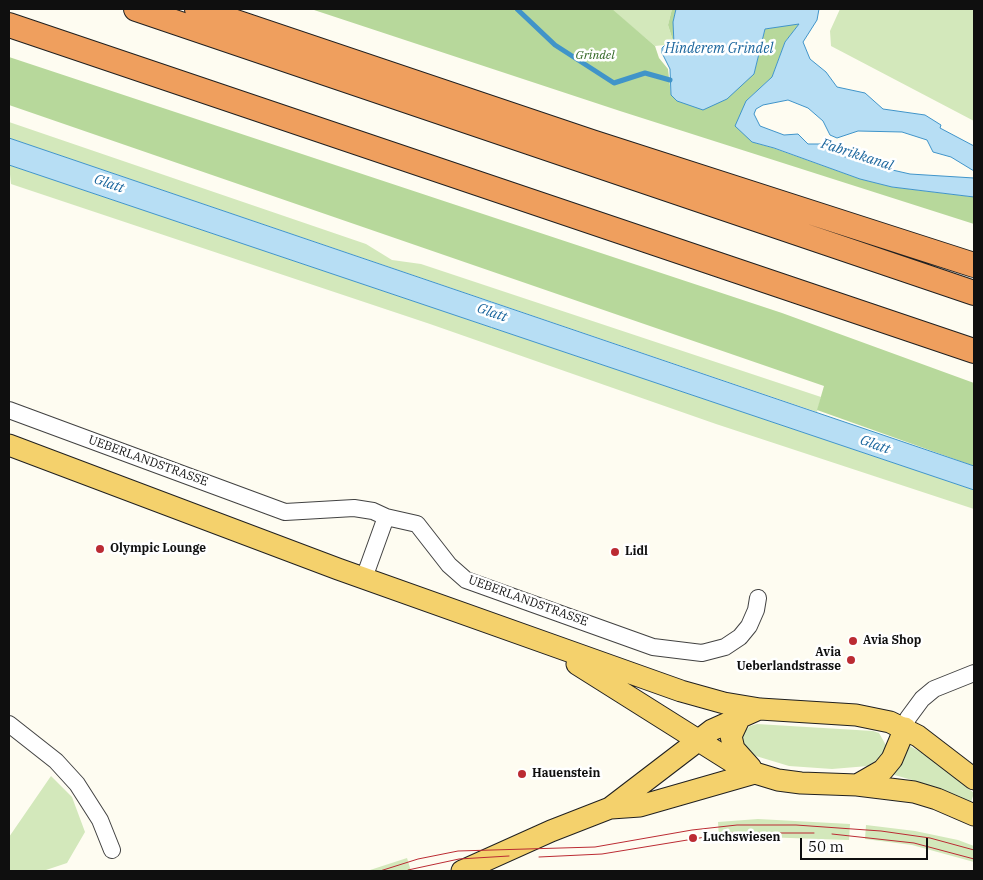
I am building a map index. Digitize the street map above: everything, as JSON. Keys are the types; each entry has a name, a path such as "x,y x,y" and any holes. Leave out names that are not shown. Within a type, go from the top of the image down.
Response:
{"highway":[{"path":"136,9 974,293"},
{"path":"197,9 618,151 974,265"},
{"path":"9,25 974,350"}],"main road":[{"path":"9,445 549,646 750,713 856,715 890,722 905,728 936,748 974,780"},
{"path":"549,646 730,761 755,773 778,780 801,783 857,785 914,792 937,799 974,815"},
{"path":"462,871 484,867 543,834 610,808 712,730 750,713"},
{"path":"750,713 731,736 734,748 755,773"},
{"path":"857,785 883,770 892,759 905,728"},
{"path":"610,808 640,806 755,773"}],"street":[{"name":"UEBERLANDSTRASSE","path":"9,410 285,512 354,508 373,511 386,517 416,524 449,565 466,580 653,647 702,653 725,647 740,637 749,626 756,610 758,598"},
{"path":"364,578 386,517"},
{"path":"905,728 908,718 922,699 934,689 974,673"},
{"path":"9,724 56,761 77,784 100,820 112,850"}],"green space":[{"name":"Grindel","path":"311,9 612,9 655,46 659,58 668,69 671,95 754,74 765,29 800,23 785,42 772,77 746,101 752,142 860,179 892,187 974,197 974,224 620,111"},
{"path":"594,9 672,9 668,25 674,44 655,46 612,10"},
{"path":"672,9 676,9 673,22 674,44 668,25"},
{"path":"840,9 974,9 974,121 831,46 830,31"},
{"path":"9,57 782,313 974,383 974,466 817,410 824,386 9,105"},
{"path":"9,122 366,244 392,260 421,264 821,397 817,412 9,138"},
{"path":"9,165 974,490 974,509 716,424 430,324 11,184"},
{"path":"757,724 873,731 879,733 887,747 884,755 868,766 832,769 789,766 746,753 741,735 750,726"},
{"path":"910,746 927,756 974,793 971,802 891,774 899,766"},
{"path":"51,776 72,797 85,832 67,863 43,871 9,871 9,837"},
{"path":"758,819 850,824 849,840 761,837 719,839 718,822"},
{"path":"866,825 915,831 958,840 974,846 974,862 912,845 865,839"},
{"path":"407,858 411,871 367,871"}],"water":[{"name":"Hinderem Grindel","path":"676,9 819,9 817,20 803,42 810,59 826,72 837,87 865,93 883,109 925,115 941,125 940,128 974,146 974,171 951,157 933,152 927,140 902,132 858,131 837,138 830,135 823,121 808,108 788,100 763,105 756,109 754,114 760,126 784,135 798,134 808,144 827,145 828,151 835,154 888,169 910,174 974,178 974,197 892,187 860,179 752,142 735,126 746,101 772,77 785,42 799,24 765,29 754,74 727,99 703,110 677,101 671,95 670,69 662,53 662,48 666,44 674,44 673,22"},
{"name":"Glatt","path":"9,138 974,466 974,490 9,165"}],"waterway":[{"path":"517,9 555,45 614,83 645,73 670,80"}],"tram line":[{"path":"380,871 418,859 458,851 595,847 692,830 737,825 796,825 881,831 930,838 974,850"},
{"path":"539,857 602,854 730,833 814,833"},
{"path":"832,834 914,843 974,859"},
{"path":"408,870 459,859 509,856"}],"place":[{"name":"Olympic Lounge","path":"100,549"},
{"name":"Lidl","path":"615,552"},
{"name":"Avia Shop","path":"853,641"},
{"name":"Avia Ueberlandstrasse","path":"851,660"},
{"name":"Hauenstein","path":"522,774"},
{"name":"Luchswiesen","path":"693,838"}],"water label":[{"name":"Fabrikkanal","path":"857,155"}]}
